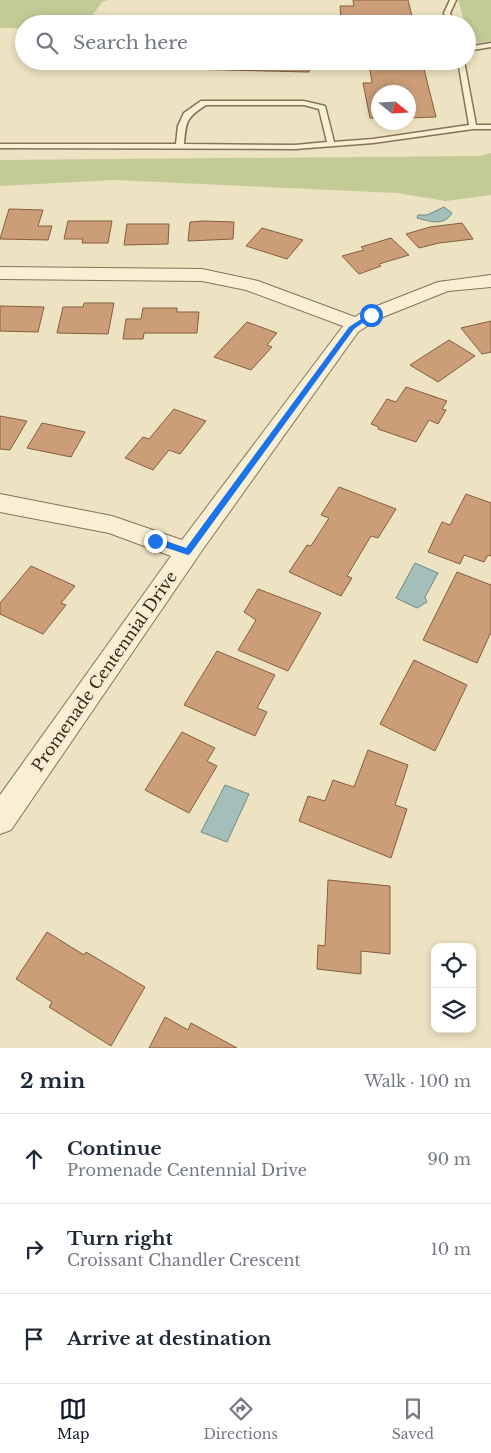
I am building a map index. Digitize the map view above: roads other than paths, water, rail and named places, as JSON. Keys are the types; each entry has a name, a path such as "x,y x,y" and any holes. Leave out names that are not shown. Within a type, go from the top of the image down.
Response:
{"street":[{"path":"0,273 202,275 251,285 357,324"},
{"name":"Promenade Centennial Drive","path":"0,820 188,552 351,328 371,315 445,286 491,281"},
{"path":"0,503 112,525 188,552"}],"lane":[{"path":"448,15 453,0"},
{"path":"476,48 491,45"},
{"path":"463,70 473,127"},
{"path":"180,146 182,126 188,113 204,103 304,103 322,108 331,144"},
{"path":"0,146 295,147 373,141 473,127 491,127"}],"water":[{"path":"444,207 452,213 441,222 417,218 418,215 427,215"},
{"path":"415,563 438,573 425,597 427,602 417,608 396,598"},
{"path":"225,785 249,794 227,842 201,832"}]}
